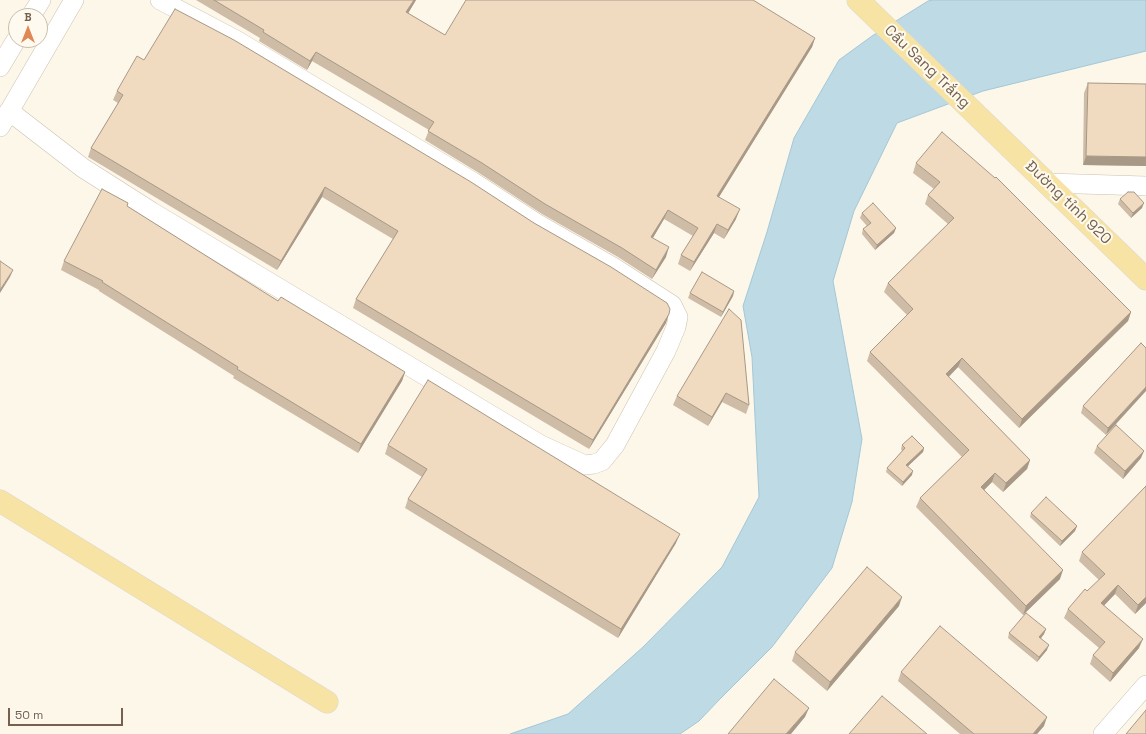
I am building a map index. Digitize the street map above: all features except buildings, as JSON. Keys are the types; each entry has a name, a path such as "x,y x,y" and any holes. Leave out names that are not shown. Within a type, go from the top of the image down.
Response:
{"main road":[{"name":"Cầu Sang Trắng","path":"862,3 989,127"},
{"name":"Đường tỉnh 920","path":"989,127 1146,279"},
{"path":"0,501 327,702"}],"street":[{"path":"0,128 74,0"},
{"path":"9,111 83,168 152,212 541,445 584,465 602,461 616,445 666,351 676,327 678,317 672,305 613,267 536,223 466,178 236,40 160,0"},
{"path":"0,67 11,48"},
{"path":"1047,183 1146,186"},
{"path":"1102,734 1146,685"}],"water":[{"path":"1146,0 1146,51 983,91 897,123 854,211 833,281 862,439 852,502 832,568 772,647 699,721 680,734 510,734 568,714 643,647 722,567 759,497 752,357 743,306 767,232 794,138 839,60 872,36 928,1"}]}
